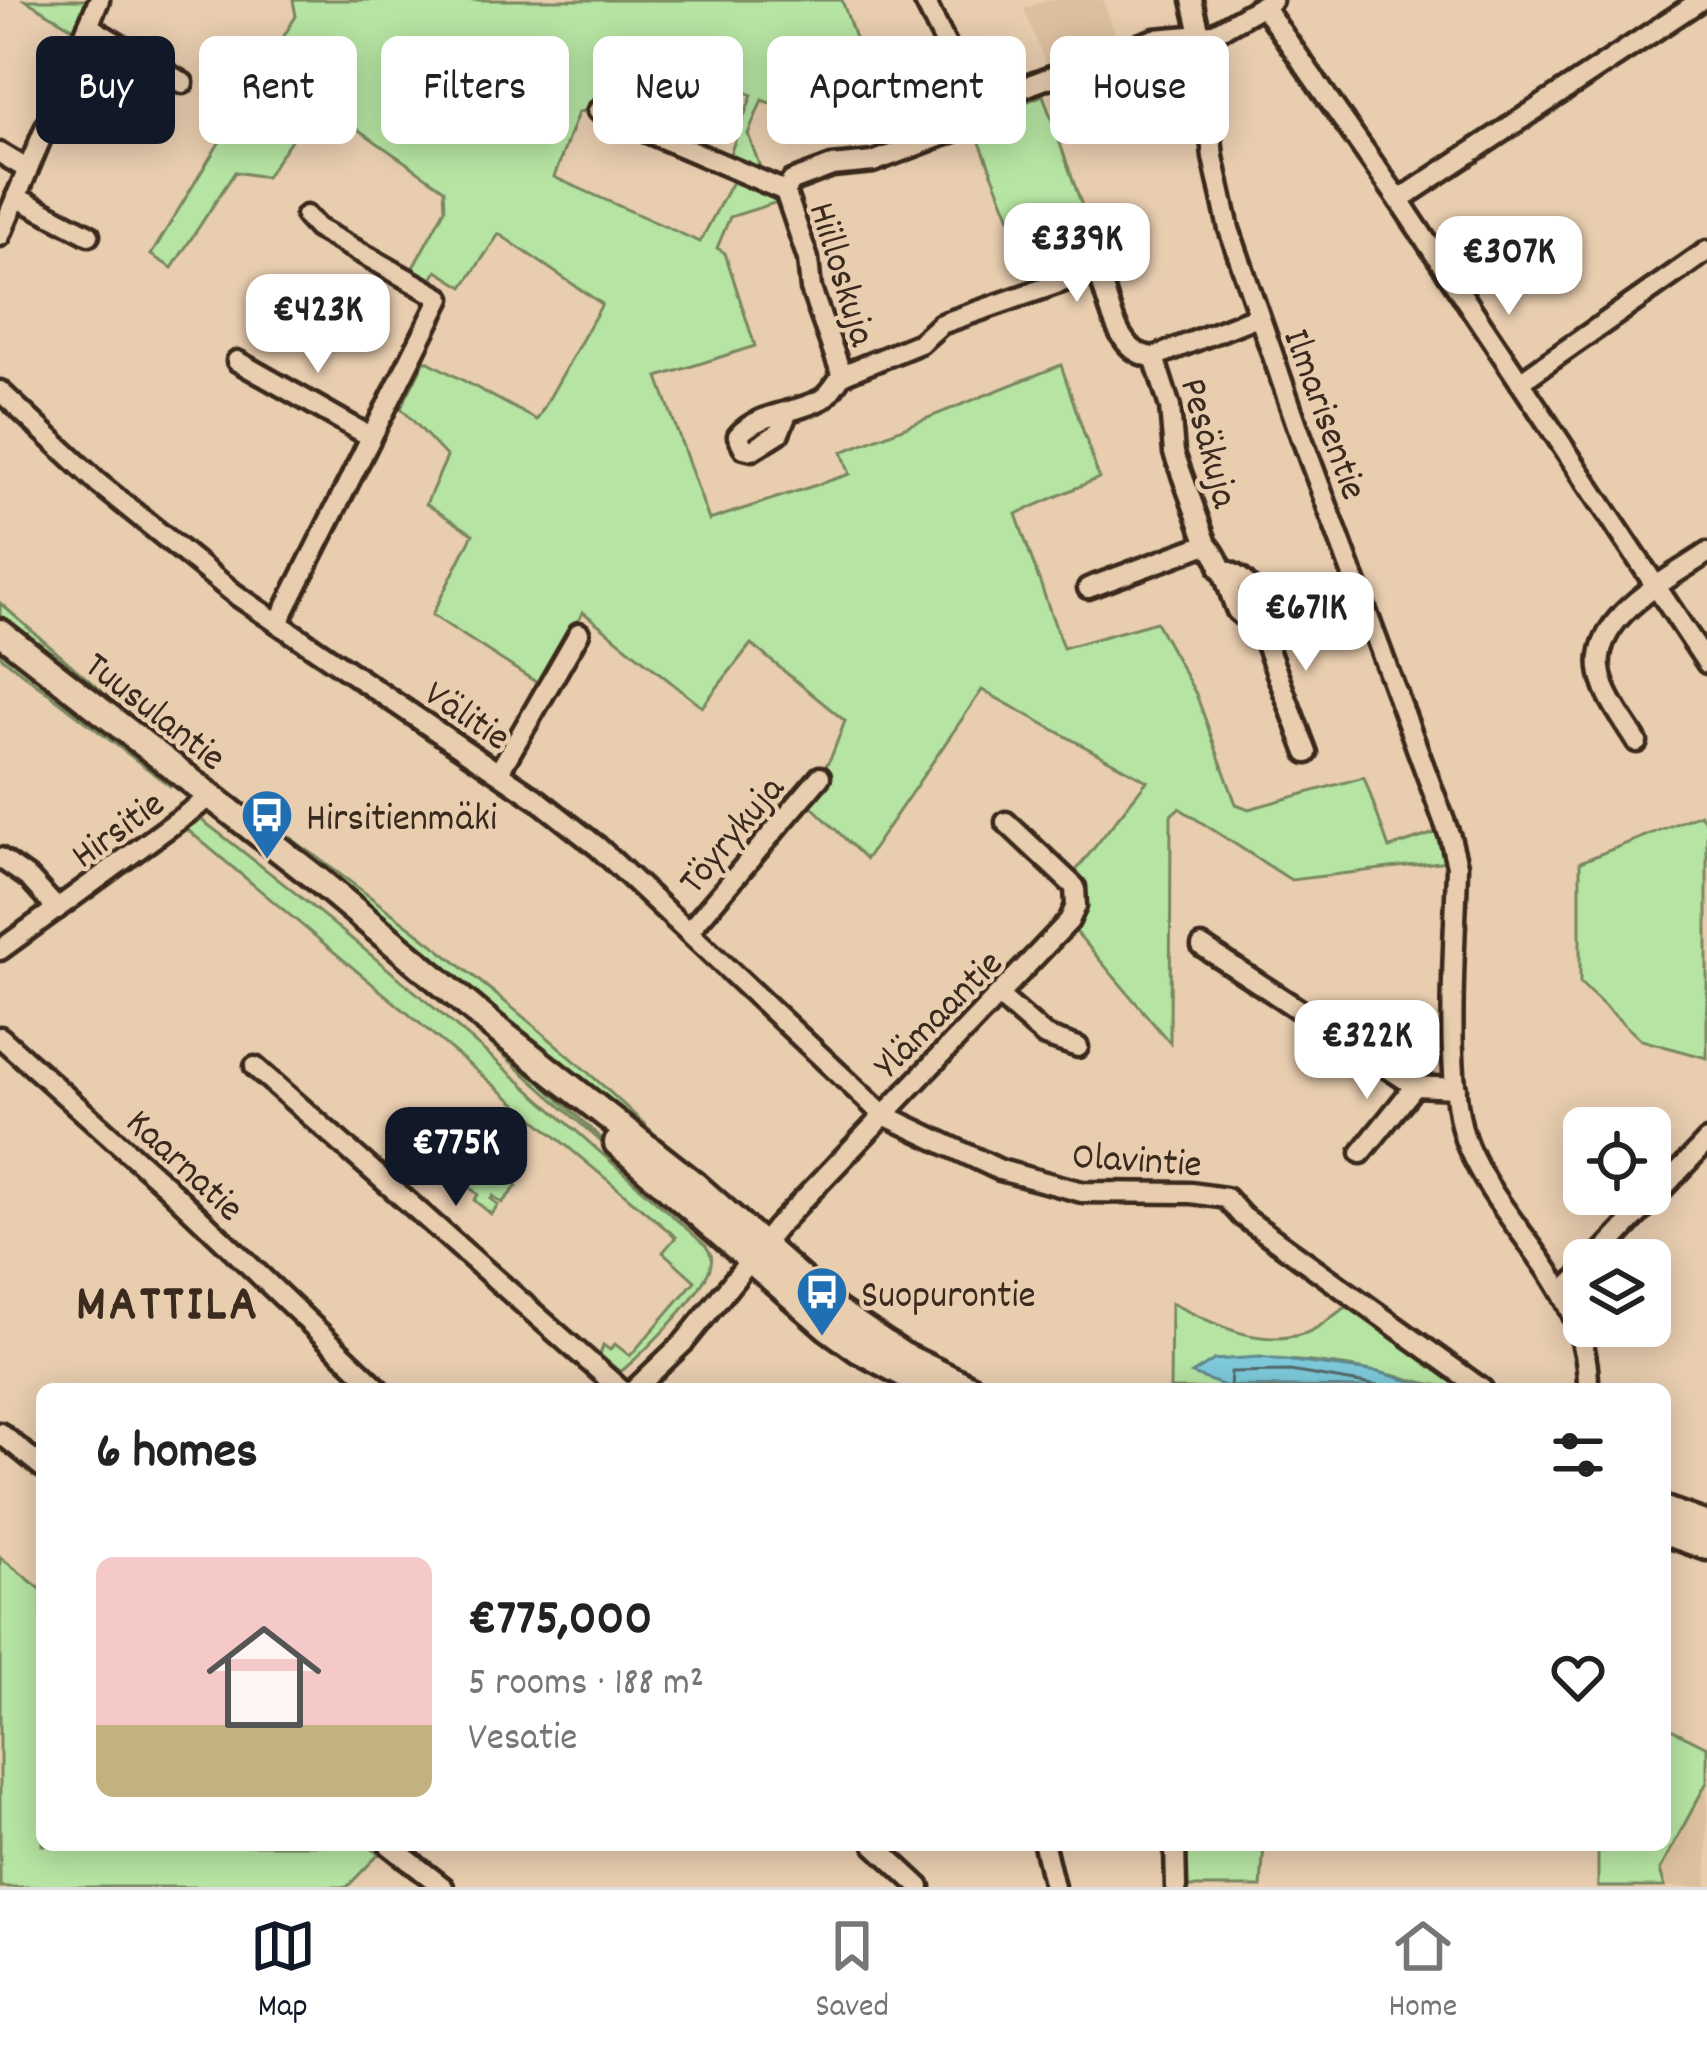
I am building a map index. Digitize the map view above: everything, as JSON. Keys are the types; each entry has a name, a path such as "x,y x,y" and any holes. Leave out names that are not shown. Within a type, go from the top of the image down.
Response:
{"main road":[{"name":"Tuusulantie","path":"0,632 317,879 493,1026 563,1095 757,1253 869,1335 958,1383"},
{"name":"Tuusulantie","path":"757,1253 843,1339 920,1383"},
{"path":"1671,1512 1707,1525"},
{"path":"1671,1534 1707,1547"}],"street":[{"path":"0,236 99,0"},
{"path":"924,0 942,36"},
{"name":"Ilmarisentie","path":"1192,0 1213,157 1229,230 1450,837 1456,865 1456,1088 1468,1147 1490,1187 1563,1290"},
{"name":"Ilmarisentie","path":"1200,34 1202,0"},
{"path":"1399,200 1701,0"},
{"path":"1026,87 1155,39 1213,34 1268,3 1707,663"},
{"path":"88,26 183,83"},
{"path":"676,144 784,190 792,181 832,166 872,162 920,144"},
{"path":"0,153 27,169"},
{"name":"Hiilloskuja","path":"784,190 808,259 811,289 842,375"},
{"path":"16,196 89,235"},
{"path":"278,623 444,290 317,228 306,216"},
{"path":"1520,382 1707,251"},
{"path":"788,411 826,397 842,375 920,344 941,324 1084,274 1095,273 1100,278 1127,349 1138,356 1154,356 1258,316"},
{"name":"Pesäkuja","path":"1154,356 1170,407 1174,453 1207,544 1237,611 1255,615 1307,753"},
{"path":"237,361 371,437"},
{"name":"Välitie","path":"0,391 113,495 278,623 499,772 598,847 882,1114"},
{"name":"Pesäkuja","path":"1088,588 1207,544"},
{"path":"1637,742 1601,681 1598,656 1606,633 1707,553"},
{"path":"499,772 579,632"},
{"name":"Töyrykuja","path":"689,931 820,777"},
{"name":"Hirsitie","path":"0,950 210,797"},
{"name":"Ylämaantie","path":"757,1253 882,1114 1069,921 1076,906 1075,887 1006,822"},
{"path":"0,858 30,879 57,909"},
{"path":"1202,946 1415,1086 1456,1088"},
{"path":"999,996 1045,1036 1078,1047"},
{"name":"Kaarnatie","path":"0,1037 166,1186 373,1383"},
{"path":"255,1067 613,1383"},
{"path":"1360,1153 1415,1086"},
{"name":"Olavintie","path":"882,1114 1000,1170 1082,1192 1226,1198 1242,1216 1474,1383"},
{"path":"1615,1239 1707,1141"},
{"path":"641,1383 685,1341 757,1253"},
{"name":"Ilmarisentie","path":"1583,1347 1587,1383"},
{"path":"0,1433 36,1462"},
{"path":"396,1851 443,1887"},
{"path":"881,1851 920,1887"},
{"path":"1045,1851 1054,1887"},
{"path":"1175,1851 1175,1887"}],"shaded area":[{"path":"1046,0 1103,0 1116,36 1050,36 1047,68 1024,9"},
{"path":"1707,1782 1707,1887 1665,1887 1660,1871"}],"green space":[{"path":"25,0 91,0 78,31"},
{"path":"293,0 842,0 854,36 767,36 767,102 762,100 748,134 764,178 727,162 734,144 743,144 743,119 752,95 743,91 743,36 593,36 593,107 578,113 569,137 569,36 381,36 381,144 566,144 554,177 700,242 735,176 784,200 730,217 717,248 725,253 755,346 658,377 709,520 850,474 842,452 1061,365 1099,478 1016,514 1063,648 1156,622 1196,694 1236,804 1249,809 1364,777 1389,848 1438,832 1448,861 1291,880 1179,808 1171,815 1170,1043 1072,927 1071,877 1147,781 982,690 866,859 806,801 845,721 751,644 702,707 583,612 542,686 432,615 473,534 426,504 447,457 401,408 425,360 537,420 602,304 499,234 463,287 437,271 428,285 410,273 445,209 444,189 357,129 357,36 284,36 296,16"},
{"path":"1043,95 1050,115 1050,144 1060,144 1101,260 1036,283 981,144 1026,144 1026,102"},
{"path":"218,144 288,144 266,177 235,172 172,268 151,255"},
{"path":"0,603 132,718 102,703 0,622"},
{"path":"0,646 173,782 170,786 0,656"},
{"path":"1700,814 1707,824 1707,1058 1641,1040 1580,983 1580,862"},
{"path":"260,816 482,984 589,1073 690,1169 653,1143"},
{"path":"198,817 393,973 706,1246 711,1264 699,1289 623,1370 600,1355 603,1345 610,1350 615,1344 630,1356 695,1281 663,1252 676,1237 183,826"},
{"path":"278,865 492,1038 712,1240 475,1030"},
{"path":"472,1148 517,1186 502,1203 493,1196 498,1205 491,1214 474,1200 478,1195 468,1186 464,1191 446,1177 453,1170 462,1177 467,1171 459,1163"},
{"path":"1171,1303 1236,1332 1271,1338 1306,1333 1353,1304 1472,1383 1426,1383 1336,1365 1255,1359 1214,1360 1224,1383 1170,1383"},
{"path":"0,1557 36,1585 36,1851 379,1854 347,1887 0,1887"},
{"path":"1671,1729 1707,1747 1707,1782 1671,1849"},
{"path":"1182,1851 1264,1851 1261,1887 1182,1887"},
{"path":"1598,1851 1670,1851 1660,1870 1665,1887 1598,1887"}],"water":[{"path":"1260,1357 1378,1372 1418,1383 1217,1383 1192,1374 1214,1360"}],"place":[{"name":"Hirsitienmäki","path":"267,861"},
{"name":"Suopurontie","path":"822,1338"}],"district":[{"name":"MATTILA","path":"168,1300"}]}
